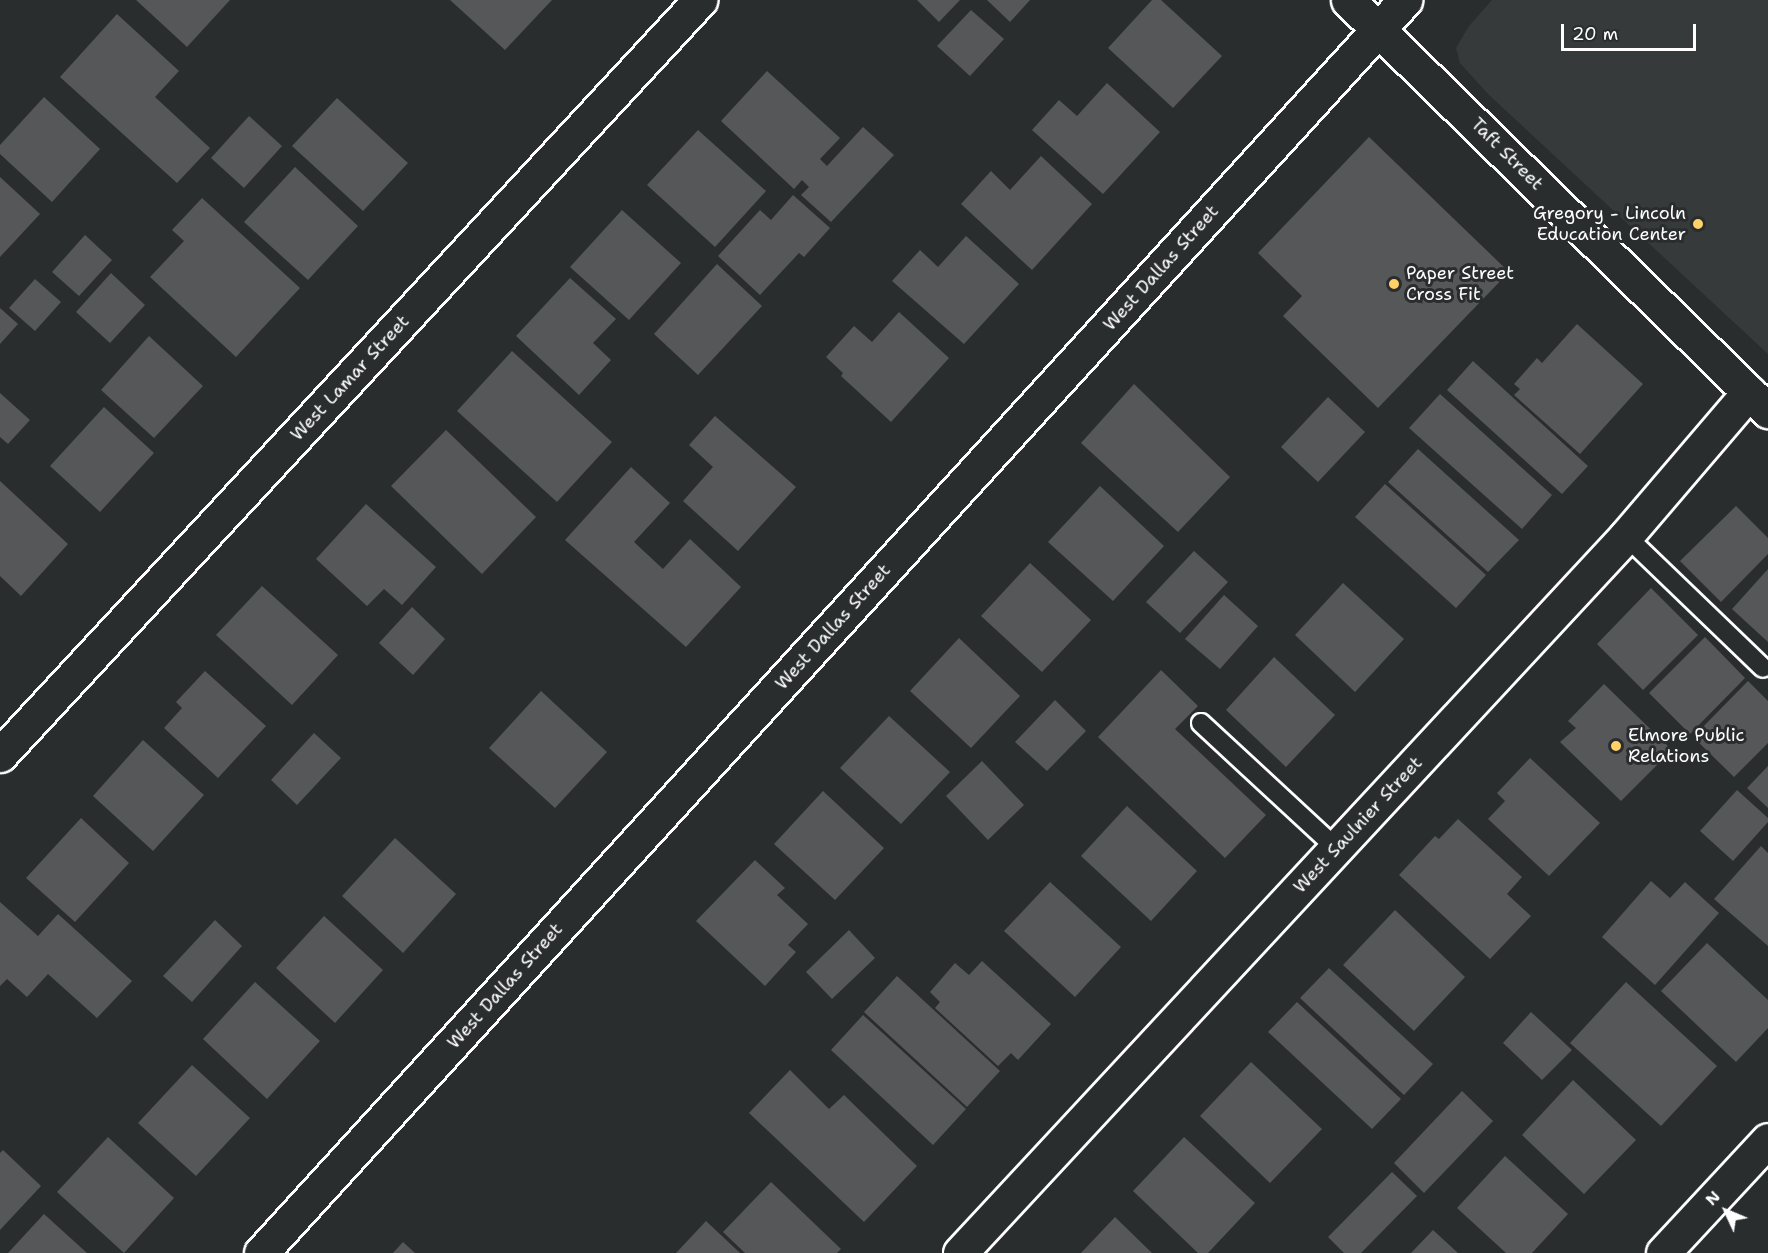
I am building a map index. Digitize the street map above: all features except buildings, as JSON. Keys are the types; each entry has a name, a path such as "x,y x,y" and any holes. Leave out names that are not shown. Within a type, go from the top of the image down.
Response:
{"street":[{"name":"West Lamar Street","path":"0,755 700,0"},
{"name":"Taft Street","path":"1348,0 1759,401"},
{"name":"West Dallas Street","path":"261,1253 1405,0"},
{"name":"West Saulnier Street","path":"960,1253 1626,536 1759,401"},
{"path":"1663,1253 1768,1140"}],"lane":[{"path":"1626,536 1763,668"},
{"path":"1200,723 1336,848"}],"shaded area":[{"name":"Gregory - Lincoln Education Center","path":"1492,0 1768,0 1768,354 1488,94 1460,63 1456,48 1469,26"}],"place":[{"name":"Gregory - Lincoln Education Center","path":"1698,224"},
{"name":"Paper Street Cross Fit","path":"1394,284"},
{"name":"Elmore Public Relations","path":"1616,746"}]}
